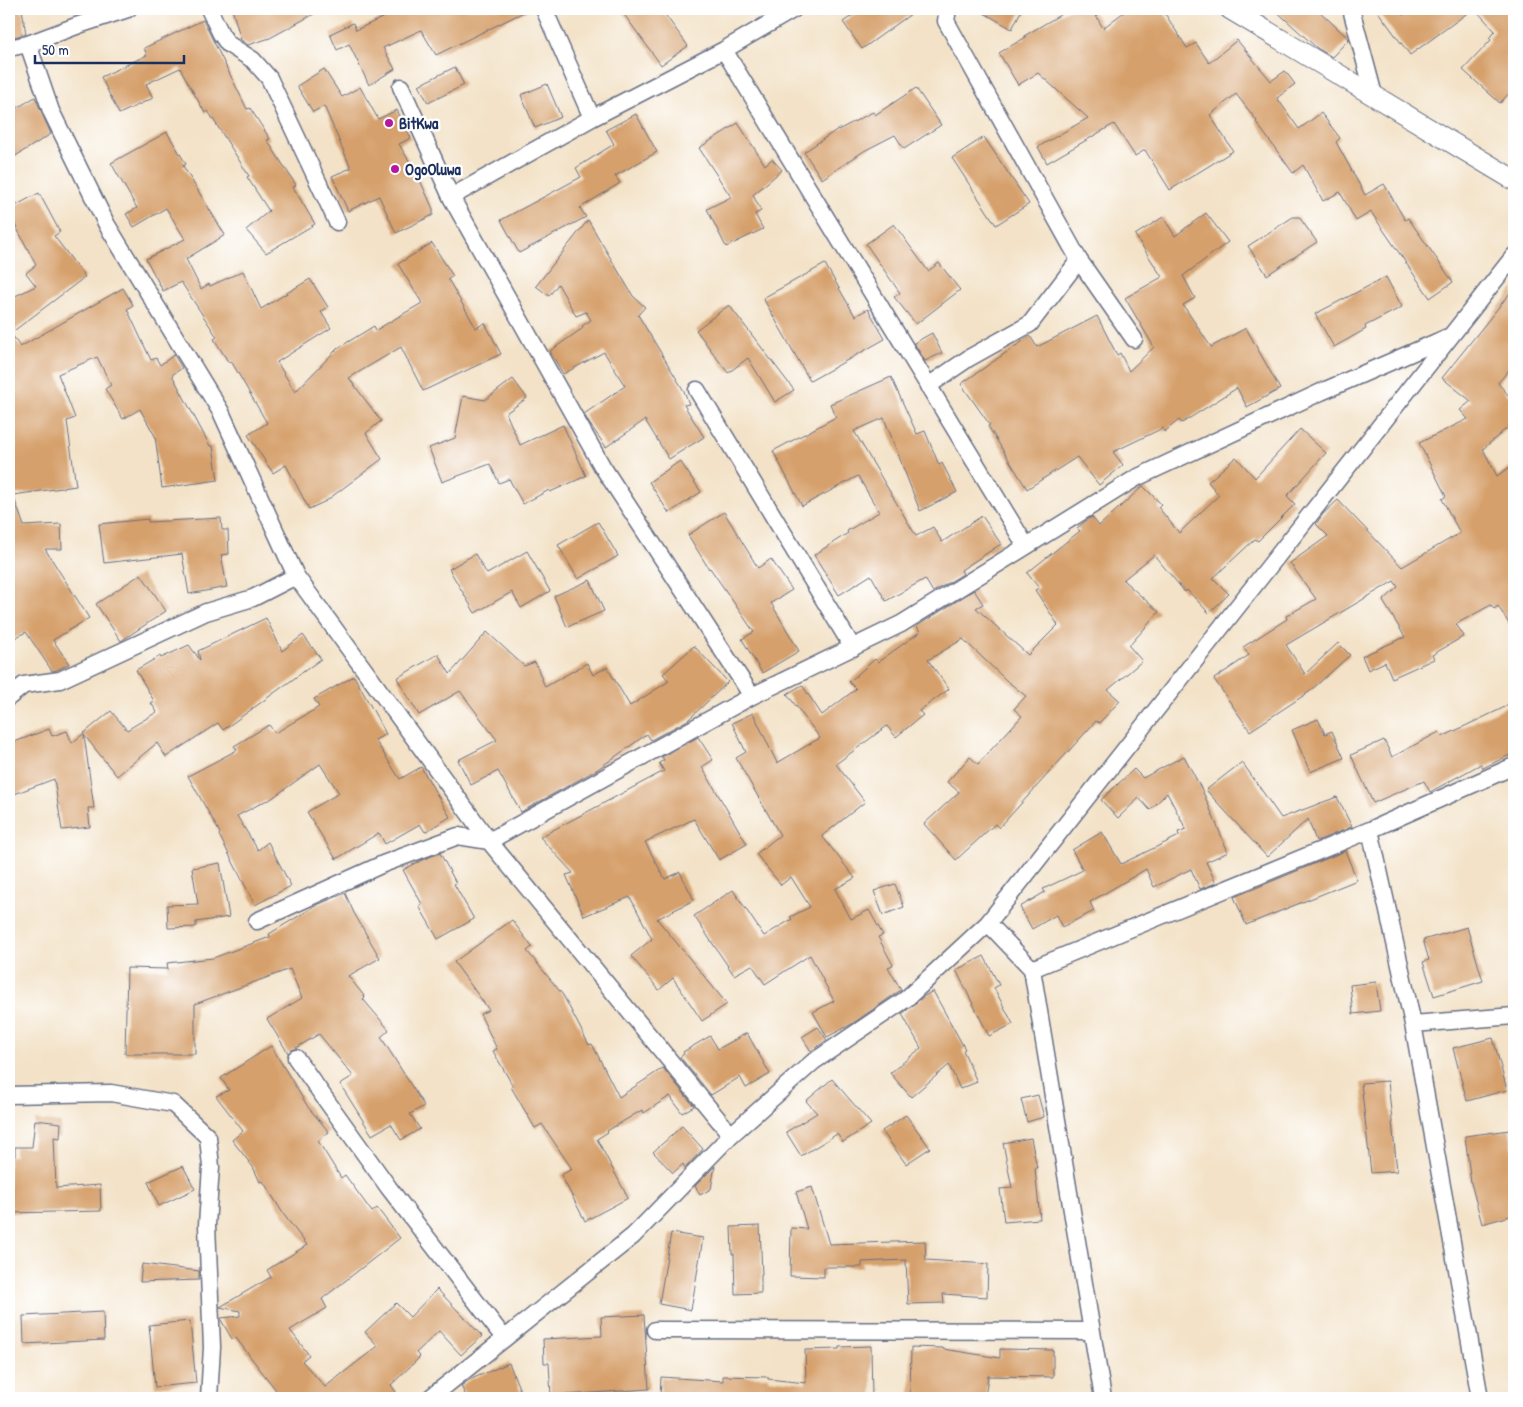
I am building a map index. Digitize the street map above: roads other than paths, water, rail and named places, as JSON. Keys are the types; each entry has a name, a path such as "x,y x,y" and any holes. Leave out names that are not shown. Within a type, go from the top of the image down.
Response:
{"street":[{"path":"9,48 28,44 128,9"},
{"path":"210,9 221,34 228,44 253,60 269,78 338,222"},
{"path":"544,9 592,118"},
{"path":"452,197 592,118 724,50 794,9"},
{"path":"948,9 946,21 1079,260 1134,339"},
{"path":"1230,9 1514,180"},
{"path":"1351,9 1374,95"},
{"path":"28,44 51,111 107,226 221,412 296,576 489,841 731,1135"},
{"path":"724,50 1026,546"},
{"path":"401,87 452,197 602,466 752,696"},
{"path":"430,1398 633,1236 731,1135 813,1062 906,999 988,923 1514,256"},
{"path":"928,386 969,358 1030,324 1079,260"},
{"path":"257,921 383,864 458,836 489,841 752,696 901,624 1136,478 1321,392 1450,336"},
{"path":"697,390 852,648"},
{"path":"9,697 24,685 60,680 206,612 253,598 296,576"},
{"path":"1032,969 1370,830 1514,766"},
{"path":"1370,830 1413,1024 1480,1398"},
{"path":"988,923 1032,969 1103,1398"},
{"path":"1413,1024 1514,1016"},
{"path":"296,1058 389,1188 504,1338"},
{"path":"9,1096 111,1093 173,1104 208,1137 211,1167 207,1225 212,1347 209,1398"},
{"path":"655,1330 1092,1331"}],"place":[{"name":"BitKwa","path":"389,123"},
{"name":"OgoOluwa","path":"395,169"}]}
